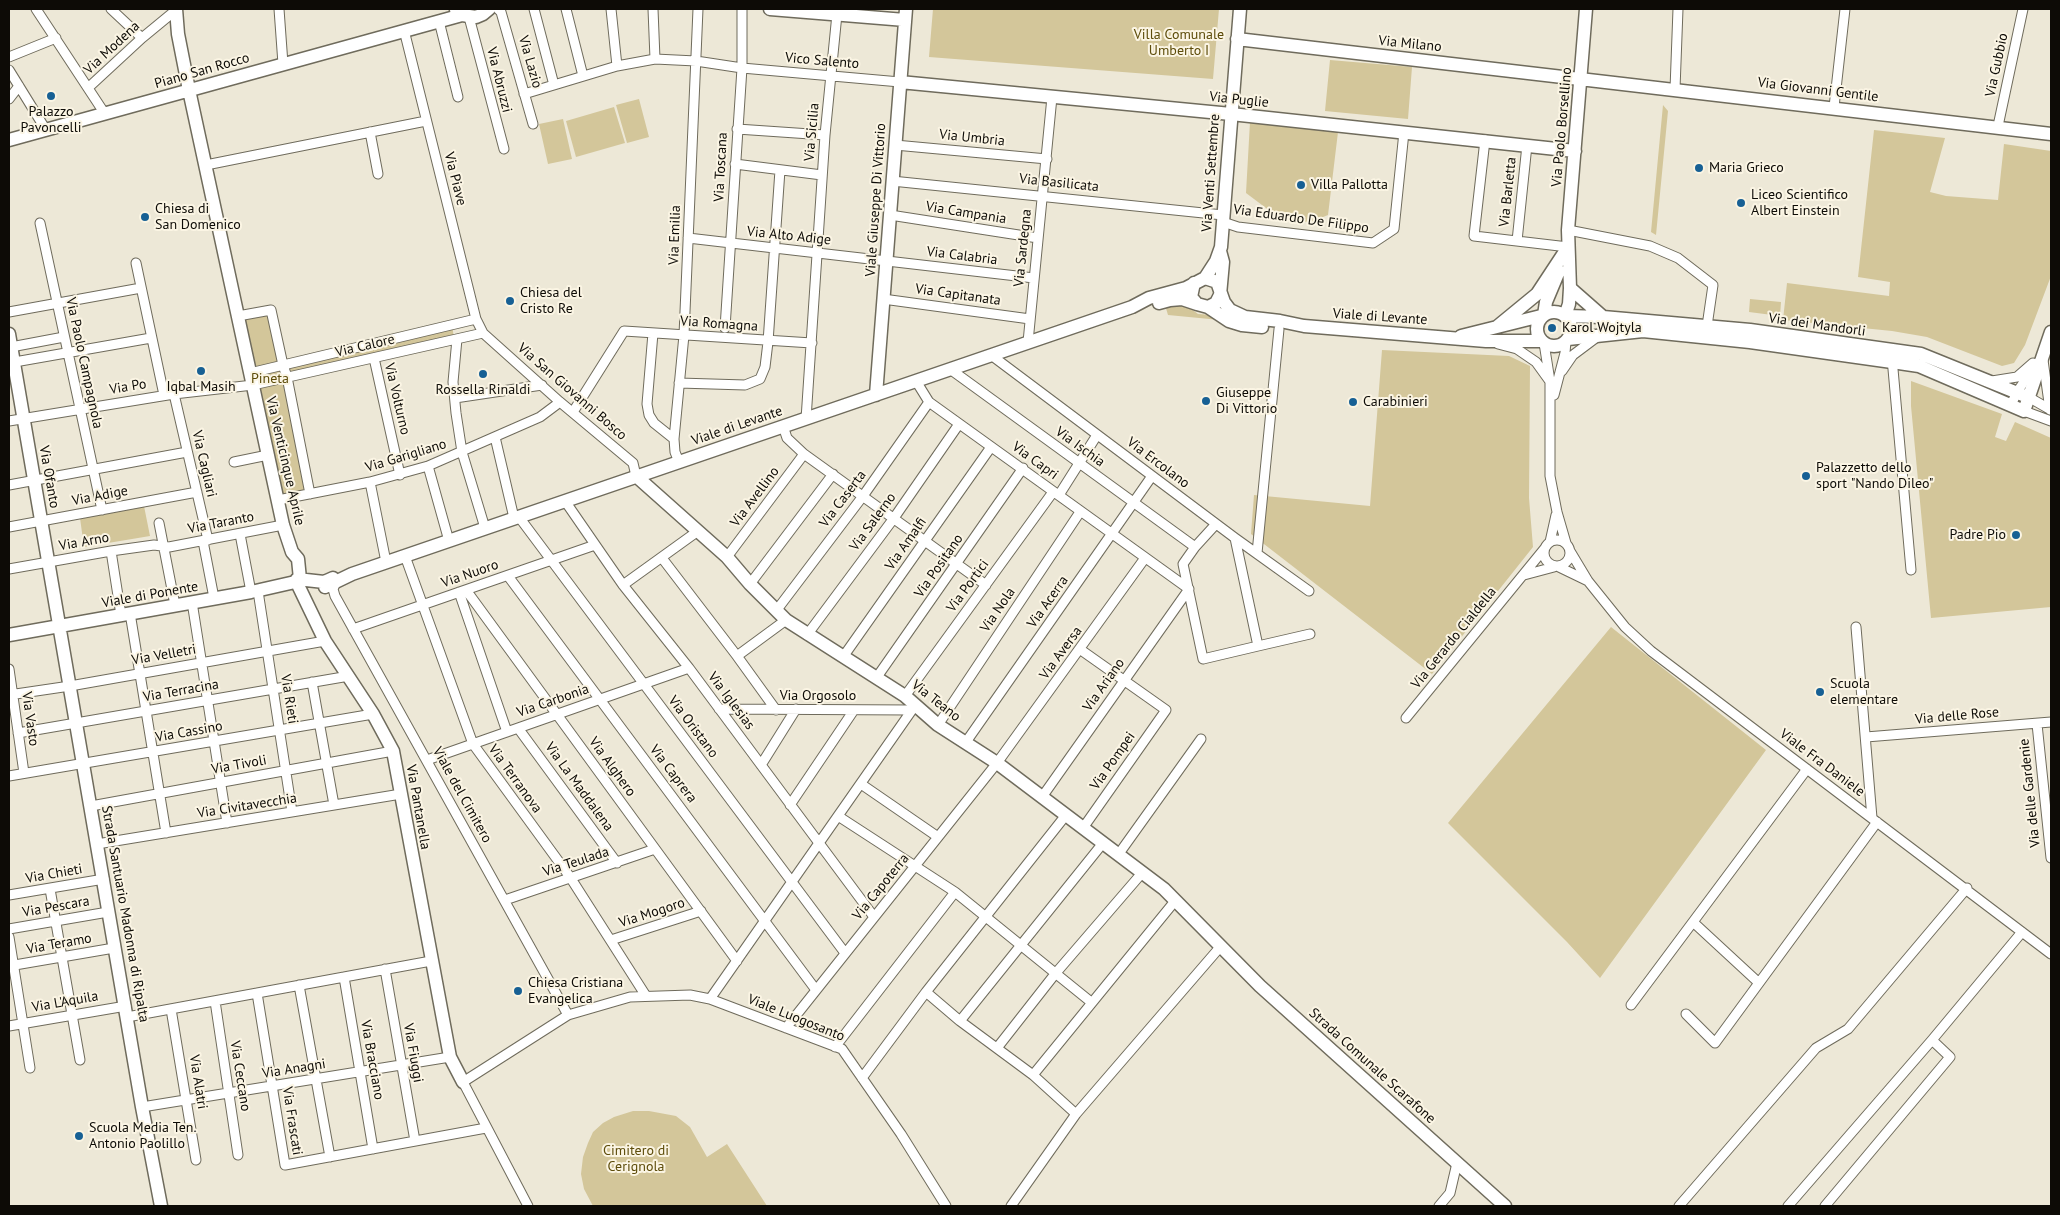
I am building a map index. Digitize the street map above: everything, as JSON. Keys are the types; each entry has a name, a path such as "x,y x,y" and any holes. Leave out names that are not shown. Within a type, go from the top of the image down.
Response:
{"street":[{"path":"36,9 105,114"},
{"path":"112,9 142,38"},
{"name":"Via Modena","path":"89,87 176,9"},
{"name":"Via Venticinque Aprile","path":"176,9 178,34 189,90 283,525 292,552 298,559 297,582"},
{"path":"280,9 282,64"},
{"name":"Piano San Rocco","path":"9,140 462,14 483,14 489,9"},
{"name":"Via Lazio","path":"498,9 501,12 534,124"},
{"path":"534,9 554,85"},
{"path":"566,9 583,76"},
{"path":"611,9 617,66"},
{"path":"653,9 656,59"},
{"name":"Via Emilia","path":"679,462 675,452 674,439 684,335 698,9"},
{"name":"Via Toscana","path":"725,328 742,68 742,9"},
{"path":"770,9 837,14 906,14"},
{"name":"Via Venti Settembre","path":"1221,291 1223,262 1220,250 1240,9"},
{"name":"Via Paolo Borsellino","path":"1566,316 1570,288 1568,230 1586,9"},
{"path":"1675,89 1678,9"},
{"path":"1834,107 1845,9"},
{"name":"Via Gubbio","path":"1998,126 2023,9"},
{"name":"Via Abruzzi","path":"462,14 504,148"},
{"name":"Via Sicilia","path":"806,418 825,135 837,14"},
{"name":"Viale Giuseppe Di Vittorio","path":"876,395 906,14"},
{"path":"439,21 458,96"},
{"name":"Via Piave","path":"404,30 476,319 483,333"},
{"path":"9,57 56,38"},
{"name":"Via Milano","path":"1237,40 1581,78"},
{"name":"Vico Salento","path":"524,94 617,66 656,59 696,61 742,68 900,82"},
{"path":"9,70 46,130"},
{"name":"Via Giovanni Gentile","path":"1581,78 1998,126 2051,134"},
{"name":"Via Puglie","path":"900,82 1575,150"},
{"path":"9,99 19,86"},
{"name":"Via Sardegna","path":"1028,342 1052,97"},
{"path":"206,165 426,121"},
{"path":"737,129 825,135"},
{"path":"370,132 378,174"},
{"name":"Via Eduardo De Filippo","path":"1223,218 1238,227 1373,243 1394,228 1404,132"},
{"path":"1485,140 1474,236 1568,247"},
{"name":"Via Umbria","path":"895,145 1047,159"},
{"name":"Via Barletta","path":"1517,241 1527,145"},
{"path":"735,164 822,175"},
{"path":"679,383 745,385 760,379 765,367 768,342 780,170"},
{"name":"Via Basilicata","path":"892,181 1043,195 1223,218"},
{"name":"Via Campania","path":"890,215 1038,238"},
{"name":"Via Paolo Campagnola","path":"40,223 92,471 102,510"},
{"path":"1568,230 1650,246 1678,258 1713,284 1707,326"},
{"name":"Via Alto Adige","path":"688,238 773,249 886,260"},
{"path":"1542,316 1556,312 1566,316 1571,330 1567,340 1558,346 1543,342 1537,332 1538,321 1542,316 1568,247"},
{"path":"1498,326 1537,294 1568,247"},
{"name":"Via Venti Settembre","path":"1199,280 1210,271 1220,250"},
{"name":"Via Calabria","path":"886,260 1034,278"},
{"path":"136,263 164,395"},
{"path":"1199,280 1213,280 1221,291 1219,300 1212,306 1202,306 1191,292 1199,280"},
{"name":"Viale di Levante","path":"297,582 329,585 347,574 406,556 1132,307 1149,298 1186,288 1199,280"},
{"path":"9,312 141,288"},
{"path":"1570,288 1603,317"},
{"name":"Viale di Levante","path":"1221,291 1224,302 1230,310 1245,317 1304,326 1486,342 1543,342"},
{"name":"Via Capitanata","path":"883,299 1030,319"},
{"name":"Viale di Levante","path":"1132,307 1143,308 1170,300 1182,299 1202,306 1229,321 1242,325 1279,329 1304,326"},
{"path":"238,316 271,310 283,365"},
{"name":"Viale di Levante","path":"1454,338 1542,316"},
{"name":"Via dei Mandorli","path":"1566,316 1603,317 1750,330 1892,356 2051,422"},
{"name":"Via Calore","path":"252,379 283,365 476,319"},
{"path":"1256,553 1279,329"},
{"name":"Via Romagna","path":"573,412 624,331 768,342 812,343"},
{"name":"Via dei Mandorli","path":"1567,340 1652,332 1892,356 1921,354 2017,392 2050,410"},
{"path":"2024,411 2051,332"},
{"name":"Via Calore","path":"252,379 287,377 483,333"},
{"name":"Via San Giovanni Bosco","path":"483,333 560,402 633,463 636,476"},
{"path":"653,333 647,404 649,415 654,422 674,439"},
{"path":"1559,375 1574,355 1597,336"},
{"path":"10,340 64,337"},
{"path":"11,362 67,354 151,338"},
{"path":"458,339 453,382 462,452 485,528"},
{"name":"Via Ofanto","path":"10,340 11,362 23,418 59,626"},
{"name":"Viale Fra Daniele","path":"1551,405 1567,340"},
{"path":"1486,342 1517,349 1536,362 1550,381"},
{"name":"Viale Fra Daniele","path":"1543,342 1550,381 1550,476 1557,512 1568,547 1588,581 1625,626 1651,651 1967,888 2051,954"},
{"path":"1992,382 2017,377 2042,354"},
{"path":"2011,405 2017,392 2042,354"},
{"path":"2042,354 2050,410"},
{"name":"Via Ercolano","path":"991,355 1216,524 1309,591"},
{"path":"1892,356 1911,570"},
{"name":"Via Volturno","path":"374,358 400,475"},
{"name":"Via Venticinque Aprile","path":"283,365 310,494"},
{"name":"Via Ischia","path":"950,369 1195,547"},
{"name":"Via Po","path":"9,421 252,379"},
{"name":"Via Capri","path":"916,381 929,402 1189,589"},
{"path":"455,398 542,385"},
{"name":"Via Cagliari","path":"174,394 197,492 214,598"},
{"name":"Via Garigliano","path":"278,500 370,482 428,466 540,417 560,402"},
{"name":"Via Caserta","path":"776,610 863,496 929,402"},
{"name":"Via Salerno","path":"807,635 894,518 959,424"},
{"path":"784,426 787,438 804,454 986,585"},
{"name":"Via Portici","path":"905,696 986,585 1080,463 1097,435"},
{"path":"494,437 516,518"},
{"name":"Via Amalfi","path":"843,656 991,447"},
{"path":"9,485 187,452"},
{"name":"Via Avellino","path":"727,557 804,454"},
{"path":"234,462 268,455"},
{"path":"428,466 449,540"},
{"name":"Via Positano","path":"877,677 958,564 1022,468"},
{"path":"750,584 833,474"},
{"name":"Via Teano","path":"636,476 727,557 750,584 786,620 807,635 877,677 905,696 914,709 997,763 1176,900 1221,946"},
{"name":"Via Acerra","path":"966,742 1135,503 1152,476"},
{"path":"370,482 386,562"},
{"name":"Via Adige","path":"9,527 197,492"},
{"name":"Via Iglesias","path":"565,501 623,585 689,668 874,917"},
{"name":"Via Nola","path":"938,725 1080,512"},
{"name":"Viale Fra Daniele","path":"1548,545 1557,512"},
{"name":"Via Oristano","path":"516,518 551,560 845,953"},
{"path":"159,523 175,605"},
{"path":"1216,524 1195,547 1183,564 1203,659 1310,634"},
{"name":"Via Taranto","path":"164,547 283,525"},
{"path":"623,585 698,531"},
{"name":"Via Rieti","path":"240,534 267,651 292,812"},
{"path":"1235,538 1258,646"},
{"path":"1523,575 1557,567 1566,563 1568,547 1559,540 1548,545 1545,560 1557,567"},
{"name":"Via Arno","path":"9,569 111,550 154,545 164,547"},
{"name":"Via Nuoro","path":"354,629 595,545"},
{"name":"Via Gerardo Cialdella","path":"1406,718 1548,545"},
{"path":"111,550 140,674 166,833"},
{"name":"Via Terranova","path":"406,556 473,744 570,878 646,996"},
{"path":"662,558 776,710"},
{"name":"Via Aversa","path":"997,763 1145,558"},
{"name":"Viale Fra Daniele","path":"1557,567 1588,581"},
{"name":"Via Caprera","path":"508,576 816,990"},
{"name":"Viale di Ponente","path":"9,635 297,582"},
{"name":"Via Pantanella","path":"297,582 325,641 373,714 393,751 450,1057 463,1082"},
{"name":"Viale del Cimitero","path":"329,585 568,1015"},
{"name":"Via Ariano","path":"1042,797 1189,589"},
{"path":"462,591 507,732"},
{"name":"Via Alghero","path":"462,591 557,715 737,961"},
{"path":"192,602 227,823"},
{"path":"737,656 786,620"},
{"name":"Strada Santuario Madonna di Ripalta","path":"59,626 104,880 114,948 127,1011 142,1107 162,1206"},
{"path":"1686,1014 1715,1043 1875,820 1871,800 1856,627"},
{"name":"Via Velletri","path":"11,695 325,641"},
{"path":"1080,650 1124,680"},
{"name":"Via Vasto","path":"9,668 11,695 24,773"},
{"name":"Via Carbonia","path":"427,760 689,668"},
{"name":"Via Terracina","path":"18,733 349,676"},
{"name":"Via Pompei","path":"1083,828 1166,710 1124,680"},
{"path":"312,682 334,805"},
{"name":"Via Orgosolo","path":"719,709 914,709"},
{"path":"710,999 914,709"},
{"path":"761,765 796,710"},
{"path":"790,805 854,710"},
{"name":"Via Cassino","path":"9,776 373,714"},
{"name":"Via delle Rose","path":"1866,737 2051,722"},
{"name":"Via delle Gardenie","path":"2037,724 2051,858"},
{"name":"Via La Maddalena","path":"518,728 617,862"},
{"path":"1118,855 1201,739"},
{"name":"Via Tivoli","path":"91,806 393,751"},
{"name":"Via Capoterra","path":"786,1028 997,763"},
{"path":"1631,1005 1808,769"},
{"path":"861,784 938,837"},
{"name":"Via Civitavecchia","path":"97,844 400,794"},
{"path":"1854,804 1871,800"},
{"path":"1864,812 1871,800"},
{"path":"862,1078 984,917 1066,815"},
{"path":"838,816 954,892 1091,1002"},
{"path":"960,1021 1103,843"},
{"name":"Via Teulada","path":"505,900 655,849"},
{"path":"996,1048 1055,974 1142,873"},
{"name":"Via Chieti","path":"9,895 104,880"},
{"path":"50,888 80,1060"},
{"path":"1679,1206 1816,1048 1848,1029 1967,888"},
{"path":"835,1047 954,892"},
{"path":"1033,1075 1176,900"},
{"name":"Via Pescara","path":"9,929 108,912"},
{"name":"Via Mogoro","path":"611,940 701,912"},
{"path":"1693,922 1759,983"},
{"path":"1788,1206 1932,1040 2022,932"},
{"path":"9,937 11,966 30,1068"},
{"path":"1011,1206 1076,1114 1221,946"},
{"name":"Strada Comunale Scarafone","path":"1221,946 1260,986 1506,1206"},
{"name":"Via Teramo","path":"11,966 114,948"},
{"name":"Via L'Aquila","path":"9,1026 72,1015 171,1009 431,961"},
{"name":"Via Fiuggi","path":"385,969 415,1141"},
{"name":"Via Bracciano","path":"344,977 373,1149"},
{"path":"299,985 330,1157 486,1128"},
{"path":"926,992 960,1021 1033,1075 1076,1114"},
{"name":"Via Frascati","path":"257,993 285,1165 330,1157"},
{"name":"Viale Luogosanto","path":"463,1082 568,1015 621,1000 646,996 690,995 710,999 842,1050 901,1134 946,1206"},
{"name":"Via Ceccano","path":"215,1001 238,1155"},
{"name":"Via Alatri","path":"171,1009 196,1160"},
{"path":"1825,1206 1950,1057 1932,1040"},
{"name":"Via Anagni","path":"142,1107 450,1057"},
{"path":"463,1082 528,1206"},
{"path":"1439,1206 1450,1193 1457,1163"}],"green space":[{"name":"Villa Comunale Umberto I","path":"933,9 1219,9 1213,79 929,57"},
{"path":"1330,60 1412,67 1408,119 1325,111"},
{"path":"639,99 649,137 627,143 616,105"},
{"path":"1663,105 1668,111 1656,235 1651,232"},
{"path":"614,107 625,143 576,157 566,121"},
{"path":"563,119 572,159 548,164 539,124"},
{"path":"1250,122 1338,132 1328,215 1311,222 1282,220 1246,193"},
{"path":"1874,130 1945,138 1930,192 1946,196 1998,200 2004,144 2051,151 2051,276 2025,345 2014,363 2002,366 1927,337 1892,331 1783,320 1787,283 1889,296 1890,282 1858,277"},
{"path":"1750,299 1781,302 1780,316 1749,312"},
{"path":"1165,305 1186,305 1198,314 1212,315 1220,320 1168,315"},
{"name":"Pineta","path":"271,310 283,365 452,324 454,339 287,377 310,494 278,500 238,316"},
{"path":"1382,350 1509,356 1530,366 1529,498 1533,547 1432,674 1251,534 1254,495 1370,506"},
{"path":"1911,381 2002,414 1995,437 2006,441 2015,422 2051,438 2051,607 1931,618 1911,406"},
{"path":"144,506 150,536 84,547 80,518"},
{"path":"1611,627 1766,750 1600,978 1567,942 1448,823"},
{"name":"Cimitero di Cerignola","path":"633,1111 649,1111 676,1116 690,1127 707,1157 727,1144 767,1206 593,1206 584,1189 581,1174 583,1157 588,1143 593,1132 603,1123"}],"place":[{"name":"Palazzo Pavoncelli","path":"51,96"},
{"name":"Maria Grieco","path":"1699,168"},
{"name":"Villa Pallotta","path":"1301,185"},
{"name":"Liceo Scientifico Albert Einstein","path":"1741,203"},
{"name":"Chiesa di San Domenico","path":"145,217"},
{"name":"Chiesa del Cristo Re","path":"510,301"},
{"name":"Karol Wojtyla","path":"1552,328"},
{"name":"Iqbal Masih","path":"201,371"},
{"name":"Rossella Rinaldi","path":"483,374"},
{"name":"Giuseppe Di Vittorio","path":"1206,401"},
{"name":"Carabinieri","path":"1353,402"},
{"name":"Palazzetto dello sport \"Nando Dileo\"","path":"1806,476"},
{"name":"Padre Pio","path":"2016,535"},
{"name":"Scuola elementare","path":"1820,692"},
{"name":"Chiesa Cristiana Evangelica","path":"518,991"},
{"name":"Scuola Media Ten. Antonio Paolillo","path":"79,1136"}]}
